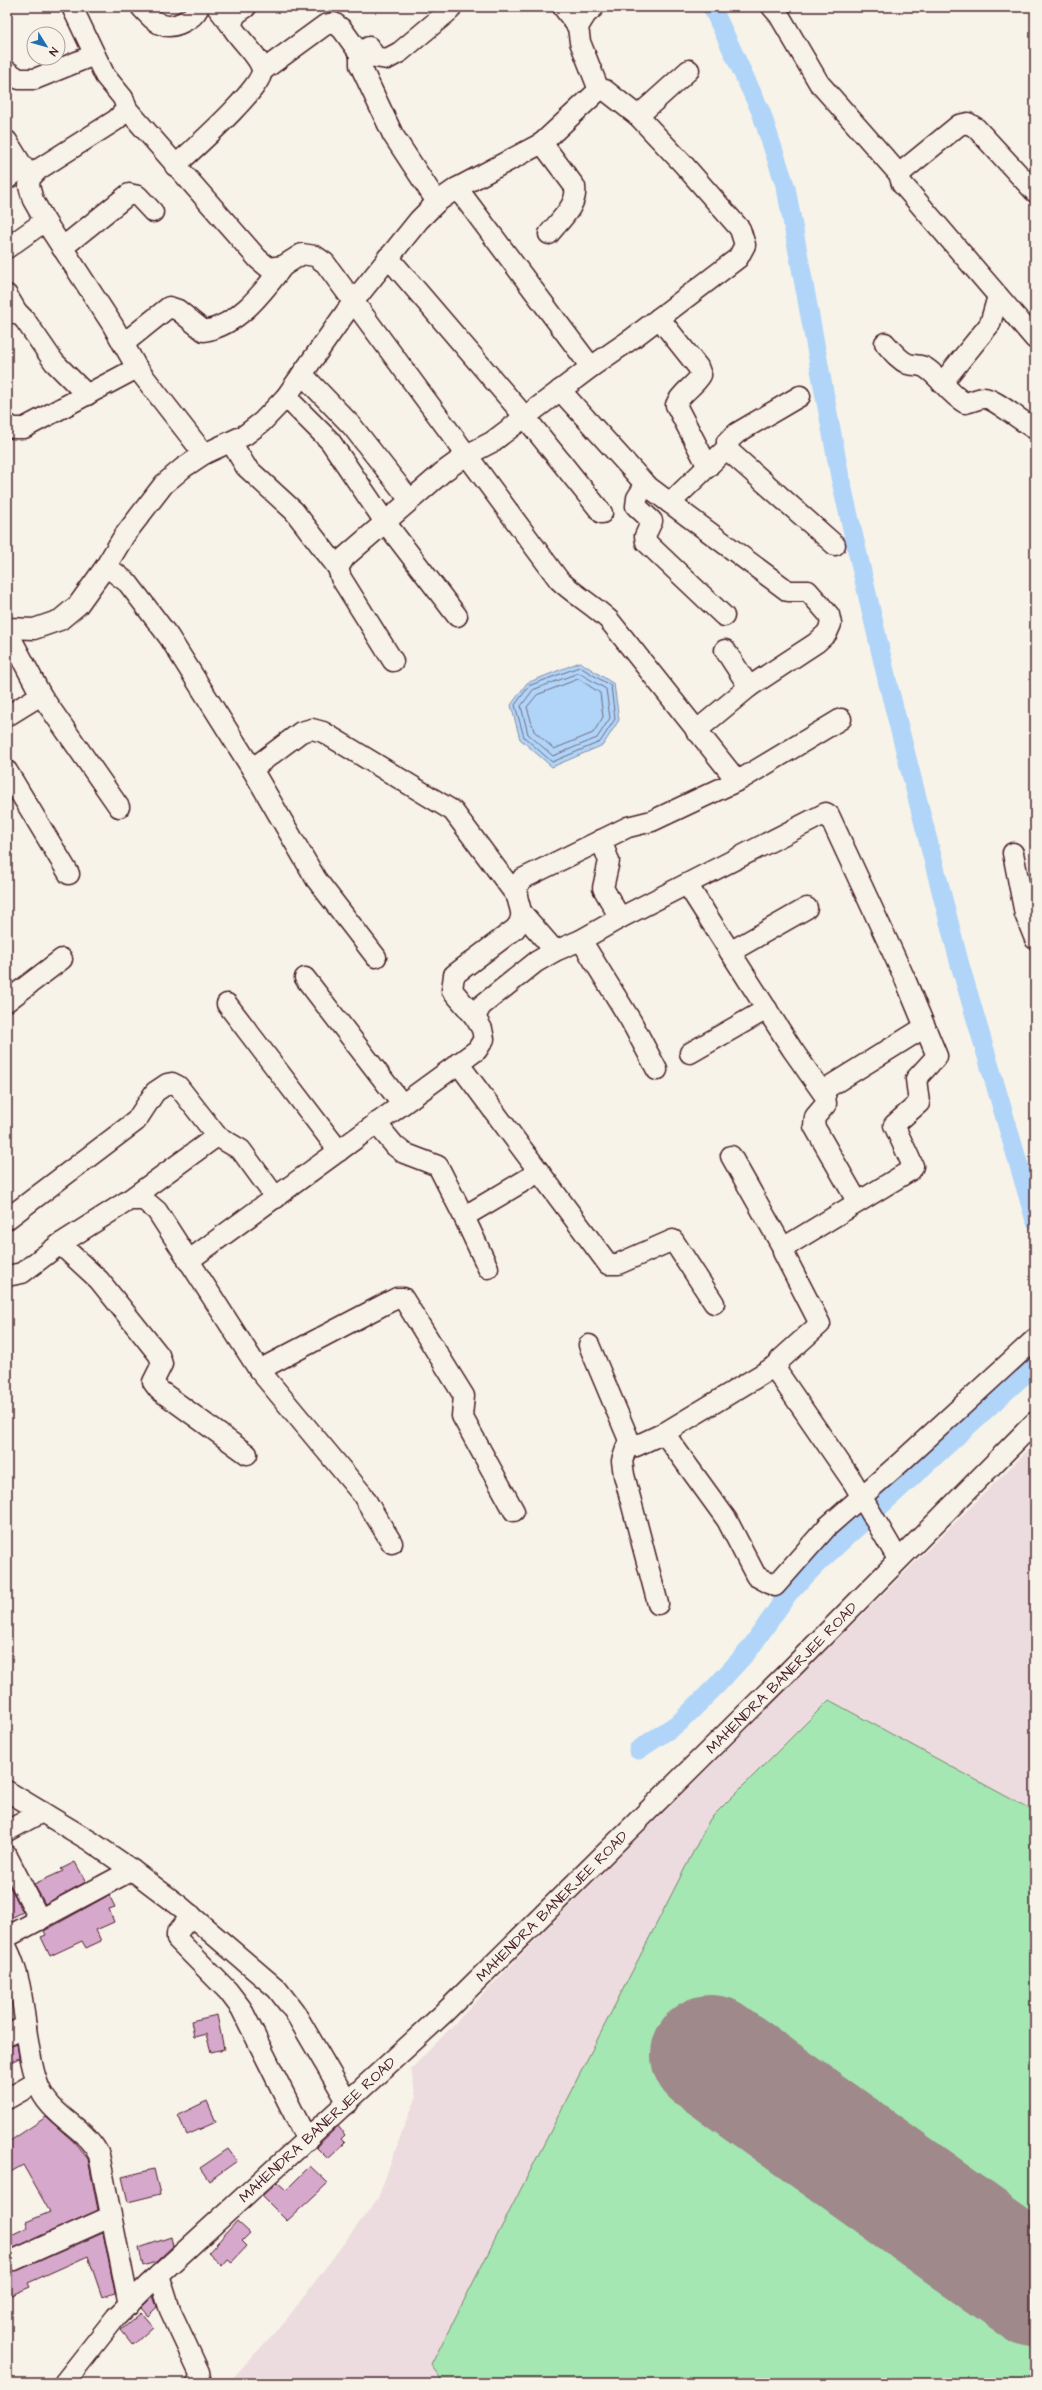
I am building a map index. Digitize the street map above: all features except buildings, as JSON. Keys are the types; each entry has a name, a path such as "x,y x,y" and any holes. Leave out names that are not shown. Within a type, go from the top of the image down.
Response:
{"street":[{"path":"72,7 105,76 123,98 127,109 175,166 258,259 269,268 283,266"},
{"path":"141,7 151,18 162,25 172,27 195,15 199,7"},
{"path":"175,166 219,125 259,81 262,71 260,62 236,35 231,25 217,7"},
{"path":"231,25 236,14 246,7"},
{"path":"360,54 368,47 375,57 386,59 400,52 450,10 450,7"},
{"path":"563,7 578,27 580,42 599,90"},
{"path":"578,27 586,14 594,7"},
{"path":"772,7 779,15 819,83 899,174 902,184 1035,339"},
{"path":"262,71 325,25 334,23 342,29 360,54 360,65 393,135 438,202"},
{"path":"7,71 19,79 35,79 94,55"},
{"path":"638,116 689,70"},
{"path":"119,807 41,695 7,629 34,629 60,620 78,605 106,566 124,536 164,484 183,468 204,454 231,442 262,422 286,398 353,302 419,220 438,202 457,188 542,143 599,90 605,90 638,116 740,229 745,245 738,258 659,318 591,366 492,442 465,456 410,500 345,557 338,568"},
{"path":"7,179 39,169 116,120 127,109"},
{"path":"899,174 959,125 968,123 976,128 1035,192"},
{"path":"7,141 26,172 33,200 45,221 124,344 137,368 204,454"},
{"path":"542,143 575,187 576,196 573,204 549,234"},
{"path":"457,188 591,366"},
{"path":"62,248 129,194 138,196 154,212"},
{"path":"7,248 45,221"},
{"path":"124,344 156,314 169,307 178,310 204,331 218,329 259,296 283,266 302,254 315,256 325,263 465,456 559,580 574,594 593,605 609,620 696,731 734,777 739,780"},
{"path":"388,257 525,417 602,513"},
{"path":"7,295 12,313 25,320 58,367 87,395"},
{"path":"942,383 990,324 998,296"},
{"path":"659,318 698,367 701,375 680,397 676,405 708,467"},
{"path":"885,343 900,359 910,365 926,368 957,398 965,403 983,398 992,399 1016,419 1035,429"},
{"path":"7,424 13,428 24,428 137,368"},
{"path":"302,374 352,426 410,500"},
{"path":"560,390 646,484 788,591 808,591 829,615 831,624 827,633 816,643 749,686 696,731"},
{"path":"800,396 737,433 726,442 730,452 835,545"},
{"path":"286,398 330,441 385,522 458,616"},
{"path":"231,442 250,472 294,511 338,568 341,578 393,661"},
{"path":"670,503 728,447"},
{"path":"646,484 638,498 636,506 652,521 645,536 646,542 724,616"},
{"path":"106,566 128,583 169,637 252,769 316,879 376,957"},
{"path":"725,650 749,686"},
{"path":"7,716 41,695"},
{"path":"188,1262 477,1050 484,1039 482,1030 475,1017 452,990 454,975 514,929 522,921 517,887 522,879 628,827 656,819 739,780 841,719"},
{"path":"252,769 301,732 312,729 323,732 453,811 519,904 555,950"},
{"path":"7,771 69,874"},
{"path":"475,1017 481,1006 536,962 555,950 581,940 620,918 826,813 829,815 868,897 937,1056 916,1079 919,1103 894,1125 913,1166 912,1170 783,1248"},
{"path":"601,840 609,861 603,888 620,918"},
{"path":"1013,853 1025,914 1035,939"},
{"path":"687,884 827,1100 815,1117 814,1126 857,1202"},
{"path":"730,952 807,908"},
{"path":"581,940 630,1021 657,1070"},
{"path":"7,1001 62,959"},
{"path":"305,978 402,1104"},
{"path":"227,1004 339,1151"},
{"path":"690,1053 767,1009"},
{"path":"822,1091 925,1027"},
{"path":"458,1063 608,1264 618,1264 673,1240 677,1243 714,1302"},
{"path":"7,1219 136,1121 155,1092 167,1084 172,1083 178,1086 216,1136 241,1150 276,1198"},
{"path":"376,1123 394,1146 404,1153 438,1166 488,1268"},
{"path":"7,1276 22,1273 60,1244 129,1200 216,1136"},
{"path":"589,1345 629,1440 636,1446 664,1433 777,1366 780,1360 820,1324 783,1252 783,1248 731,1156"},
{"path":"465,1219 468,1213 539,1172"},
{"path":"129,1200 144,1200 156,1211 259,1370 362,1494 392,1543"},
{"path":"60,1244 99,1280 159,1355 162,1364 153,1382 159,1390 248,1454"},
{"path":"259,1370 383,1305 397,1298 403,1298 464,1396 462,1416 514,1511"},
{"path":"664,1433 726,1520 756,1576 771,1585 778,1583 827,1527 864,1499 906,1458 1035,1339"},
{"path":"777,1366 778,1375 864,1499 898,1559"},
{"name":"MAHENDRA BANERJEE ROAD","path":"64,2383 129,2304 443,2014 785,1675 1035,1422"},
{"path":"629,1440 622,1461 624,1475 658,1604"},
{"path":"7,1791 90,1841 132,1870 191,1915 287,1999 348,2103"},
{"path":"7,1830 42,1812"},
{"path":"7,1856 40,1920"},
{"path":"7,1938 132,1870"},
{"path":"191,1915 177,1934 177,1939 228,1991 241,2008 307,2140"},
{"path":"7,1948 18,1973 26,2026 37,2082 47,2102 58,2114 95,2147 99,2155 110,2217 129,2304"},
{"path":"7,2035 26,2026"},
{"path":"7,2099 37,2082"},
{"path":"14,2260 110,2217"},
{"path":"159,2275 170,2310 202,2381"}],"shaded area":[{"path":"1035,1443 1035,2383 228,2383 286,2320 378,2198 406,2121 416,2099 411,2069 539,1936"}],"green space":[{"path":"829,1700 1035,1812 1035,2252 724,2031 680,2092 1035,2344 1035,2383 444,2383 431,2365 710,1819"}],"water":[{"path":"580,662 614,684 619,720 603,745 552,767 520,739 511,705 527,683"}],"waterway":[{"path":"712,7 761,112 786,188 840,477 889,688 960,965 1035,1220"},
{"path":"638,1750 680,1722 749,1650 788,1594 818,1563 1035,1365"}],"runway":[{"path":"711,2055 1035,2286"}]}
